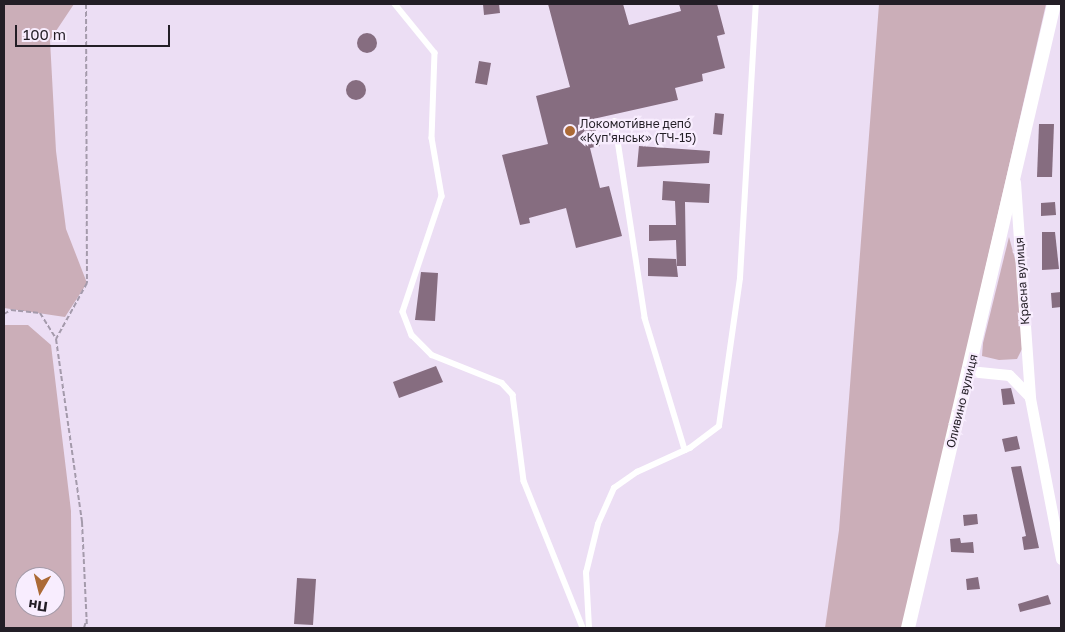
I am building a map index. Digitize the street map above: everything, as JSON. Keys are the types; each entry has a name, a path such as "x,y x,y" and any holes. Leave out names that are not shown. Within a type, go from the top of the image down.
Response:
{"street":[{"name":"Красна вулиця","path":"1054,4 1015,173 1030,398 1061,559"},
{"name":"Оливино вулиця","path":"908,628 1015,173"},
{"path":"969,371 1008,375 1030,398"}],"lane":[{"path":"395,4 435,53 432,138 442,196 403,312 412,335 432,355 502,383 513,395 524,480 583,628"},
{"path":"589,628 586,573 598,524 614,488 637,472 685,450 719,426 740,278 756,4"},
{"path":"615,121 645,318 685,450"}],"path":[{"path":"56,339 87,283 86,4"},
{"path":"4,314 11,310 40,312 56,339 82,522 85,628"}],"shaded area":[{"path":"4,4 74,4 50,40 56,151 66,229 87,283 65,317 4,308"},
{"path":"879,4 1046,4 903,628 825,628 839,530"},
{"path":"1009,237 1019,274 1022,349 1017,359 999,360 982,356 983,343"},
{"path":"4,325 28,325 51,345 71,511 72,628 4,628"}],"building":[{"path":"483,4 499,4 500,13 484,15"},
{"name":"Локомоти́вне депо́ «Куп'янськ» (ТЧ-15)","path":"548,4 623,4 629,25 681,11 679,4 717,4 725,34 717,36 725,68 702,74 703,81 675,88 678,100 593,119 600,146 590,148 600,188 609,186 622,236 576,248 566,208 529,218 530,223 520,225 502,155 548,144 536,96 570,87"},
{"path":"363,33 371,33 377,39 377,47 371,53 363,53 357,47 357,39"},
{"path":"479,61 491,63 487,85 475,83"},
{"path":"352,80 360,80 366,86 366,94 360,100 352,100 346,94 346,86"},
{"path":"715,113 724,114 722,135 713,134"},
{"path":"1039,124 1054,124 1052,177 1037,177"},
{"path":"639,146 710,151 709,163 637,167"},
{"path":"663,181 710,184 709,203 685,202 686,266 677,266 676,240 649,241 649,225 676,225 675,201 662,200"},
{"path":"1055,202 1056,215 1041,216 1041,203"},
{"path":"1042,232 1055,232 1059,269 1042,270"},
{"path":"648,258 676,259 678,277 648,276"},
{"path":"421,272 438,273 435,321 415,320"},
{"path":"1061,292 1061,307 1052,308 1051,293"},
{"path":"436,366 443,382 399,398 393,382"},
{"path":"1011,388 1015,404 1003,405 1001,389"},
{"path":"1017,436 1020,449 1005,452 1002,439"},
{"path":"1021,466 1039,548 1024,550 1022,537 1026,536 1011,467"},
{"path":"977,514 978,524 964,526 963,515"},
{"path":"960,538 961,543 973,542 974,553 951,552 950,539"},
{"path":"978,577 980,589 967,590 966,579"},
{"path":"297,578 316,579 313,625 294,624"},
{"path":"1048,595 1051,604 1020,612 1018,604"}],"place":[{"name":"Локомоти́вне депо́ «Куп'янськ» (ТЧ-15)","path":"570,131"}]}
